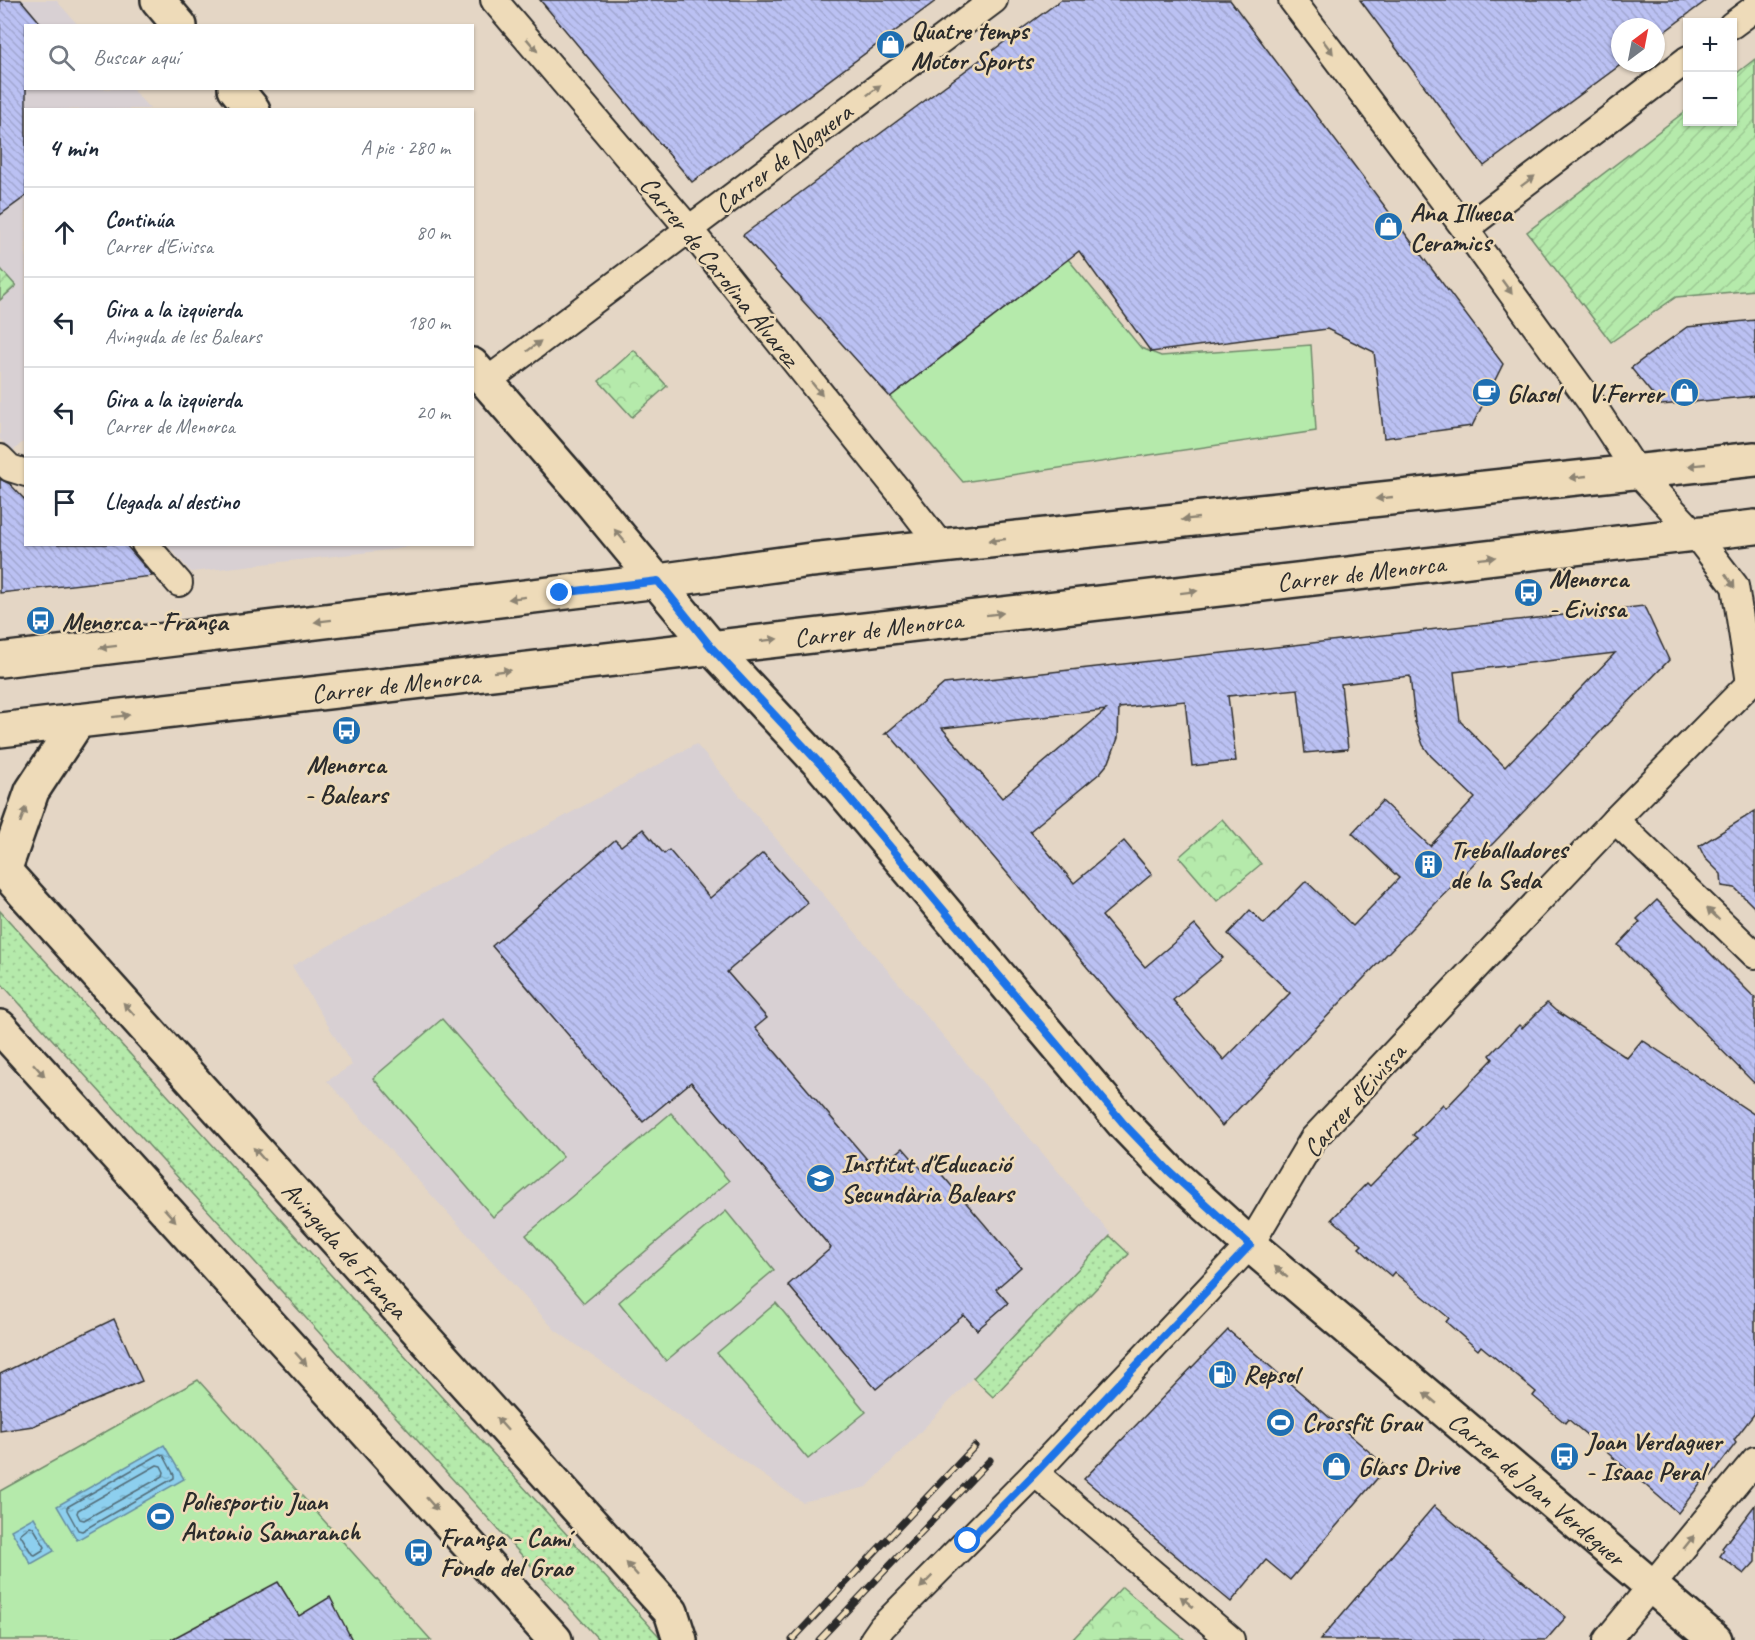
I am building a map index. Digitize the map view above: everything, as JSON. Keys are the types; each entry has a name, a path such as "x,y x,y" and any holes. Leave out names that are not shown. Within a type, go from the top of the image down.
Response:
{"main road":[{"path":"158,0 178,24"},
{"path":"237,90 251,108"},
{"name":"Carrer de Joan Verdeguer","path":"480,373 658,581 711,647 822,766 1124,1124 1169,1171 1250,1245 1714,1640"},
{"path":"0,660 658,581 811,560 1755,459"},
{"name":"Carrer de Menorca","path":"0,730 1755,527"},
{"path":"2,868 32,791 78,721"},
{"name":"Avinguda de França","path":"2,868 671,1612 680,1640"},
{"path":"0,1027 555,1640"}],"street":[{"name":"Carrer de Carolina Álvarez","path":"494,0 688,229 941,546"},
{"name":"Carrer de Noguera","path":"480,373 688,229 994,0"},
{"path":"1292,0 1465,229 1590,401 1636,471 1695,534 1735,586 1753,681"},
{"path":"1737,21 1755,8"},
{"path":"1465,229 1683,63"},
{"path":"0,458 10,468 24,472"},
{"path":"147,546 179,583"},
{"name":"Carrer d'Eivissa","path":"873,1640 882,1627 1035,1473 1250,1245 1313,1139 1615,820 1753,681"},
{"path":"1615,820 1755,955"},
{"path":"1607,1640 1755,1460"},
{"path":"1035,1473 1231,1640"}],"shaded area":[{"path":"0,0 56,0 77,24 24,24 24,90 133,90 149,108 24,108 24,441 12,452 0,439"},
{"path":"168,546 409,546 397,549 191,572"},
{"path":"696,744 1111,1234 867,1487 802,1502 555,1330 327,1081 352,1065 292,966"}],"green space":[{"path":"1755,59 1755,290 1676,297 1611,342 1527,232 1683,113 1683,126 1737,126 1737,73"},
{"path":"1068,259 1141,348 1161,356 1311,345 1316,431 963,482 890,397"},
{"path":"0,268 16,286 0,300"},
{"path":"634,350 667,386 632,417 599,381"},
{"path":"1222,819 1261,864 1217,901 1179,857"},
{"path":"0,911 659,1636 660,1640 599,1640 0,982"},
{"path":"442,1019 563,1157 493,1217 373,1078"},
{"path":"671,1113 729,1181 584,1303 526,1235"},
{"path":"726,1211 774,1270 666,1361 619,1302"},
{"path":"1110,1236 1129,1254 993,1397 973,1378"},
{"path":"776,1303 866,1412 808,1459 717,1353"},
{"name":"Poliesportiu Juan Antonio Samaranch","path":"198,1380 431,1640 0,1640 0,1491"},
{"path":"1122,1587 1185,1640 1072,1640"}],"water":[{"path":"164,1445 184,1479 77,1540 57,1506"},
{"path":"34,1517 54,1551 31,1564 11,1530"}],"building":[{"path":"0,0 21,0 41,24 24,24 26,108 24,108 24,197 0,215"},
{"path":"540,0 937,0 692,182"},
{"path":"1061,0 1230,0 1503,364 1472,426 1384,438 1374,352 1327,329 1151,352 1079,251 890,397 743,235"},
{"path":"1360,0 1707,0 1665,31 1665,18 1611,18 1611,72 1484,166"},
{"path":"1755,320 1755,396 1661,405 1631,368 1687,327"},
{"path":"0,479 10,484 24,499 24,546 127,546 153,576 0,593"},
{"name":"Treballadores de la Seda","path":"1644,606 1669,660 1222,1126 889,734 885,734 944,684","holes":["1615,653 1505,767 1460,721 1454,672","1410,676 1415,722 1423,745 1431,756 1475,798 1430,846 1382,801 1352,833 1399,878 1353,926 1306,881 1264,924 1250,910 1228,934 1290,993 1224,1060 1173,1000 1223,958 1195,925 1145,967 1102,916 1152,874 1124,841 1074,883 1030,831 1100,773 1109,762 1118,738 1119,708 1185,701 1192,766 1236,761 1228,696 1298,689 1305,753 1348,749 1341,684","1106,710 1002,798 942,728"]},
{"path":"1755,811 1755,908 1735,888 1722,886 1721,874 1705,858 1699,846"},
{"path":"643,829 664,854 669,850 710,898 763,853 808,903 727,972 767,1018 755,1028 876,1170 903,1148 923,1171 932,1163 1021,1267 996,1289 1008,1303 977,1330 964,1315 876,1389 788,1285 831,1248 691,1082 643,1122 492,946 615,840 621,846"},
{"path":"1657,900 1755,998 1755,1084 1618,945 1640,922 1637,919"},
{"path":"1547,1003 1627,1058 1642,1040 1755,1115 1755,1413 1711,1476 1708,1474 1678,1513 1568,1419 1565,1423 1533,1396 1536,1392 1481,1346 1478,1350 1446,1322 1449,1318 1394,1272 1391,1276 1372,1260 1359,1248 1362,1245 1332,1219 1367,1183 1370,1186 1417,1138 1413,1135 1443,1104 1446,1108 1493,1059 1490,1055 1519,1025 1522,1028"},
{"path":"114,1319 142,1381 33,1426 0,1431 0,1374"},
{"path":"1228,1330 1387,1467 1290,1580 1266,1560 1231,1602 1084,1479"},
{"path":"1755,1505 1755,1562 1744,1574 1720,1556 1724,1550 1722,1548"},
{"path":"1434,1506 1566,1617 1546,1640 1320,1640"},
{"path":"278,1582 299,1616 330,1597 352,1640 170,1640"}],"railway":[{"path":"792,1640 975,1446"},
{"path":"819,1640 990,1460"}],"place":[{"name":"Quatre temps Motor Sports","path":"890,45"},
{"name":"Ana Illueca Ceramics","path":"1389,227"},
{"name":"Glasol","path":"1486,393"},
{"name":"V.Ferrer","path":"1684,393"},
{"name":"Menorca - Eivissa","path":"1528,593"},
{"name":"Menorca - França","path":"41,621"},
{"name":"Menorca - Balears","path":"346,730"},
{"name":"Treballadores de la Seda","path":"1429,864"},
{"name":"Institut d'Educació Secundària Balears","path":"820,1178"},
{"name":"Repsol","path":"1222,1374"},
{"name":"Crossfit Grau","path":"1281,1422"},
{"name":"Joan Verdaguer - Isaac Peral","path":"1565,1456"},
{"name":"Glass Drive","path":"1337,1466"},
{"name":"Poliesportiu Juan Antonio Samaranch","path":"160,1516"},
{"name":"França - Camí Fondo del Grao","path":"419,1552"}],"route":[{"path":"560,593 658,581 711,647 822,766 1124,1124 1169,1171 1250,1245 968,1541"}]}
